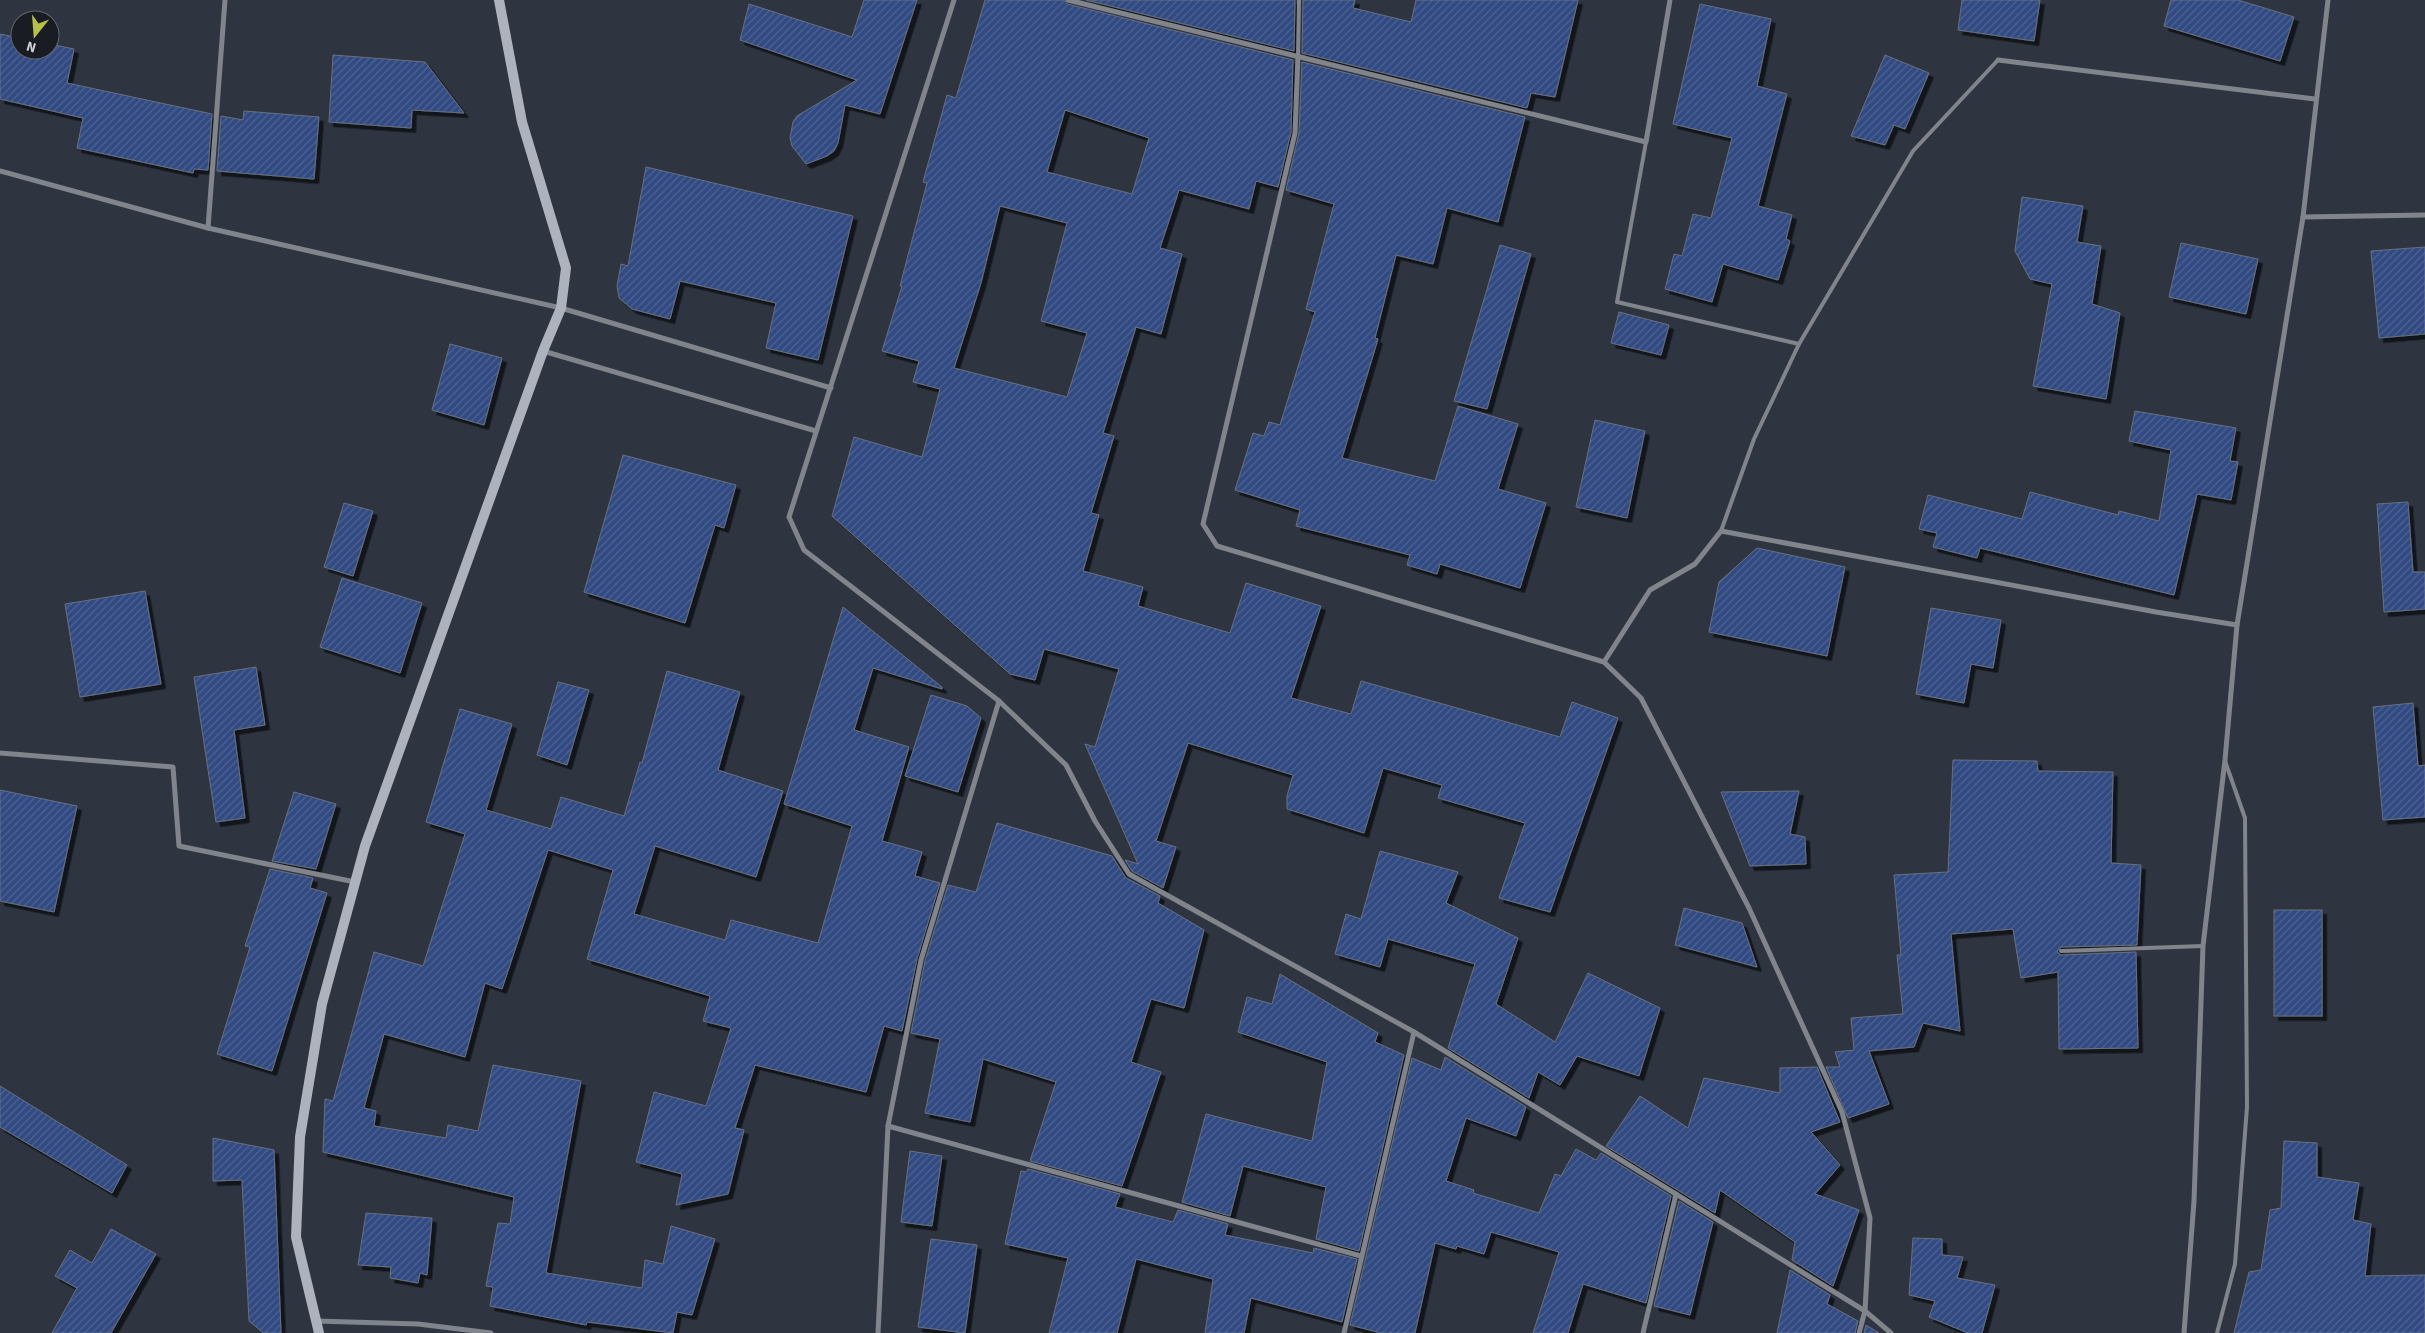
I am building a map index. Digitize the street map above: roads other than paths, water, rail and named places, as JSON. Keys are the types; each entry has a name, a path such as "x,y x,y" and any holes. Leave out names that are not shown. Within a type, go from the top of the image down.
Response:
{"street":[{"path":"208,228 226,0"},
{"path":"318,1333 296,1237 300,1137 322,1004 365,846 542,351 561,308 566,268 522,122 498,0"},
{"path":"954,0 789,517 804,550 999,701 1066,765 1096,821 1129,874 1414,1032 1865,1311 1891,1333"},
{"path":"1068,0 1646,142 1670,0"},
{"path":"2184,1333 2194,1201 2203,946 2225,760 2237,625 2303,216 2315,99 2328,0"},
{"path":"1298,55 1295,133 1203,524 1217,546 1604,662 1641,698 1749,908 1842,1112 1870,1218 1865,1311 1859,1333"},
{"path":"1998,60 2315,99"},
{"path":"0,171 208,228 561,308 831,388"},
{"path":"2303,216 2425,214"},
{"path":"542,351 816,431"},
{"path":"1604,662 1650,590 1695,564 1721,531 2156,612 2237,625"},
{"path":"878,1333 888,1126 921,960 999,701"},
{"path":"0,753 173,767 179,846 355,882"},
{"path":"1344,1333 1414,1032"},
{"path":"888,1126 1361,1256"},
{"path":"1643,1333 1676,1194"},
{"path":"316,1321 418,1324 491,1333"}],"lane":[{"path":"1298,55 1299,0"},
{"path":"1721,531 1754,439 1799,344 1913,151 1998,60"},
{"path":"1646,142 1617,302 1799,344"},
{"path":"2217,1333 2235,1264 2247,1107 2245,818 2225,760"},
{"path":"2061,950 2203,946"}]}
